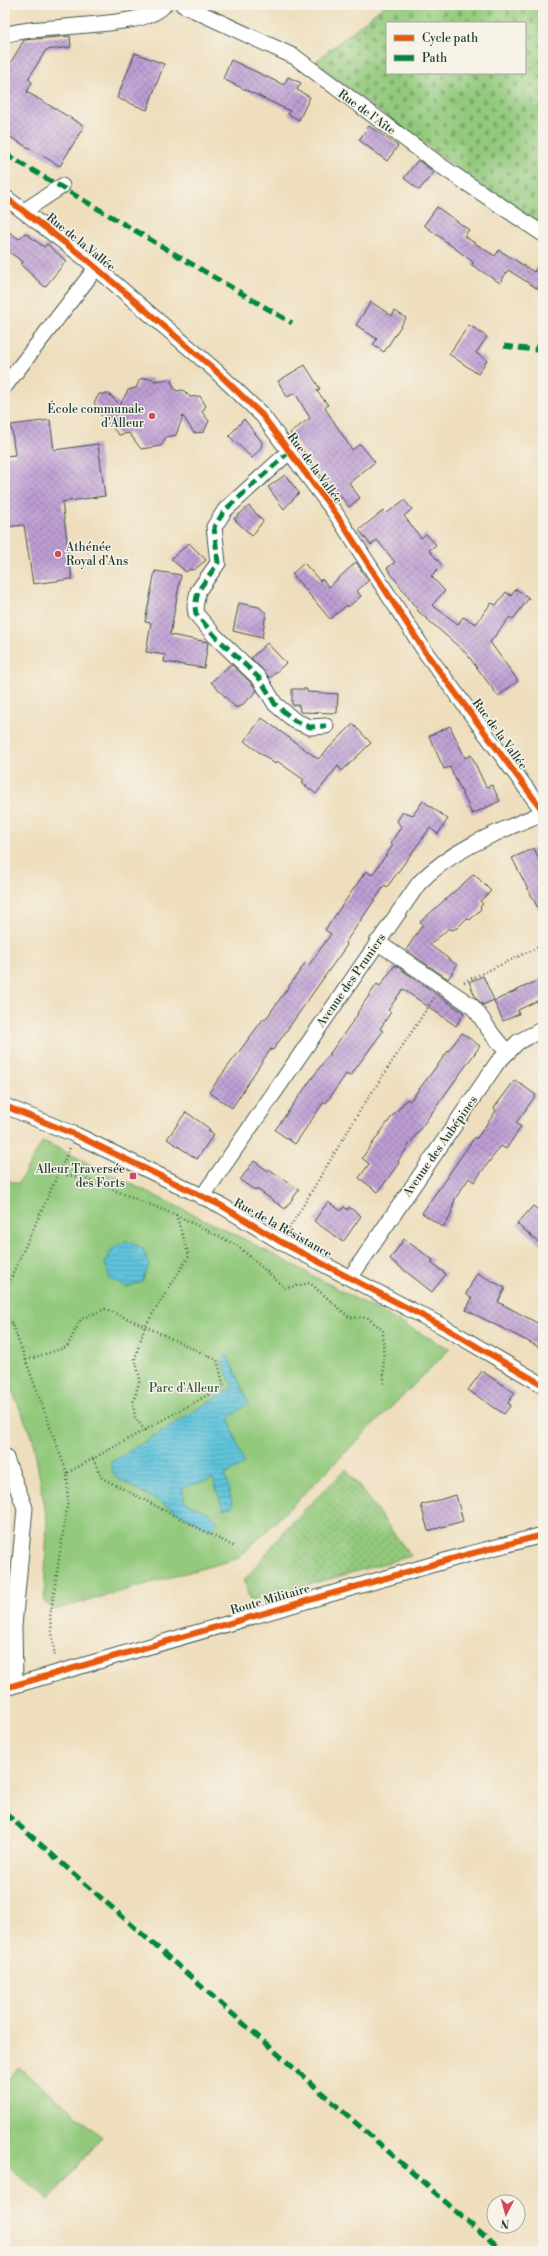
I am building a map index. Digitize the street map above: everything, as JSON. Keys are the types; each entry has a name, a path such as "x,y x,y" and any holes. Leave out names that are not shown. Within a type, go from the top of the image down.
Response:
{"street":[{"path":"5,35 25,29 128,21 152,14 164,5"},
{"name":"Rue de l'Aîte","path":"183,5 295,57 444,168 543,234"},
{"path":"24,211 47,198 62,186"},
{"name":"Rue de la Vallée","path":"5,197 96,268 220,375 262,415 336,514 426,653 543,812"},
{"path":"5,386 96,268"},
{"path":"290,451 225,510 214,527 218,563 198,591 195,607 196,614 260,679 276,704 295,721 310,727 326,726"},
{"name":"Avenue des Pruniers","path":"202,1196 410,894 432,869 476,844 543,812"},
{"path":"377,942 472,1006 480,1015 496,1042 508,1052"},
{"name":"Avenue des Aubépines","path":"350,1278 497,1064 518,1042 543,1029"},
{"name":"Rue de la Résistance","path":"5,1106 76,1134 202,1196 281,1242 442,1326 543,1385"},
{"path":"5,1456 25,1508 10,1686"},
{"name":"Route Militaire","path":"10,1686 454,1558 543,1535"}],"path":[{"path":"281,1242 406,1040 436,995 543,945"},
{"path":"5,1291 76,1134"},
{"path":"60,1171 67,1175 84,1178 176,1215 238,1246 285,1288 310,1283 349,1317 368,1318 383,1330 384,1384"},
{"path":"145,1431 135,1417 133,1403 140,1379 135,1358 145,1326 189,1256 176,1215"},
{"path":"26,1360 67,1347 81,1319 105,1309 217,1360 224,1386 67,1473"},
{"path":"5,1317 12,1323 67,1473 68,1500 50,1617 57,1672"},
{"path":"94,1459 102,1478 235,1547"}],"green space":[{"path":"385,5 543,5 543,232 314,63"},
{"name":"Parc d'Alleur","path":"43,1141 248,1241 450,1349 239,1558 55,1610 44,1602 47,1520 33,1440 9,1383 5,1380 5,1179 18,1184"},
{"path":"346,1469 411,1556 250,1601 244,1581 289,1525"},
{"path":"19,2067 102,2137 49,2200 5,2163 5,2083"}],"water":[{"path":"126,1241 143,1248 149,1265 142,1282 127,1287 110,1279 105,1263 112,1249"},
{"path":"227,1354 249,1403 229,1418 244,1464 225,1475 233,1506 223,1509 213,1479 182,1488 185,1502 210,1513 218,1521 210,1530 115,1477 110,1463 233,1387 221,1360"}],"building":[{"path":"70,36 71,47 46,50 28,79 32,82 27,92 84,126 60,166 5,134 5,72 24,40"},
{"path":"135,53 164,64 147,110 117,98"},
{"path":"231,60 284,85 288,77 301,83 297,90 310,97 299,120 288,114 290,111 223,79"},
{"path":"369,126 398,146 387,161 359,140"},
{"path":"418,160 434,172 419,190 404,178"},
{"path":"437,207 469,230 464,236 495,256 499,250 534,272 543,259 543,292 508,270 500,283 472,265 473,262 424,225"},
{"path":"5,229 19,239 25,233 44,247 47,244 66,261 45,287 21,265 23,262 5,249"},
{"path":"371,302 392,316 395,311 406,318 384,352 373,345 377,339 356,325"},
{"path":"469,325 487,337 476,353 487,360 478,374 449,354"},
{"path":"305,365 320,389 317,391 328,405 325,408 352,450 360,444 375,462 349,483 360,498 349,507 337,492 334,494 290,433 310,418 295,393 287,397 278,381"},
{"name":"École communale d'Alleur","path":"151,378 154,381 170,379 176,391 183,390 190,397 200,396 206,406 202,412 209,421 204,432 194,433 183,416 176,435 166,437 161,446 141,449 129,433 119,435 100,414 101,411 94,403 99,394 109,394 120,405 128,390 136,388 140,379"},
{"path":"244,419 262,442 261,448 252,458 229,436"},
{"path":"50,420 54,450 98,444 105,496 62,502 72,579 33,584 24,525 5,527 5,456 15,455 11,425"},
{"path":"285,475 299,493 284,509 268,487"},
{"path":"404,500 412,509 404,516 421,538 426,534 436,545 429,550 442,565 431,576 445,591 432,605 458,624 463,617 476,624 491,603 496,605 506,592 511,596 516,589 529,598 513,619 510,617 490,642 518,681 498,696 466,653 419,612 387,568 395,562 377,540 371,545 359,530 384,510 387,513"},
{"path":"249,506 263,521 252,536 234,519"},
{"path":"189,543 206,560 194,570 190,569 186,572 171,559"},
{"path":"356,562 368,581 357,591 361,596 330,619 292,574 304,563 320,581 322,579 329,587"},
{"path":"155,571 181,575 170,635 208,642 204,668 164,662 165,655 146,652 151,623 145,622"},
{"path":"239,603 259,607 266,613 262,638 233,631"},
{"path":"267,643 286,663 270,678 251,658"},
{"path":"231,664 253,685 257,691 240,707 235,707 211,682"},
{"path":"292,689 307,689 307,692 338,694 337,713 300,712 299,705 292,705"},
{"path":"262,718 318,759 353,724 371,743 342,771 338,766 316,794 302,783 304,780 277,761 275,764 244,741"},
{"path":"450,726 465,758 471,755 486,787 492,785 500,801 472,814 450,767 444,769 429,736"},
{"path":"423,801 448,819 438,834 430,828 387,887 385,885 345,943 347,945 273,1050 271,1049 261,1063 232,1108 209,1092 264,1018 265,1020 306,962 309,965 331,934 325,930 366,871 372,875 393,845 390,844 401,827 397,821 403,812 413,815"},
{"path":"534,848 543,868 543,918 512,858"},
{"path":"474,874 491,891 480,901 483,904 480,907 481,909 470,920 467,918 457,928 452,930 449,928 430,945 457,965 448,979 406,950 423,924 420,922"},
{"path":"395,965 464,1013 456,1026 403,989 388,1010 391,1012 380,1029 383,1031 350,1076 346,1074 326,1103 324,1102 295,1144 275,1130 358,1014 357,1013 377,984 380,986"},
{"path":"483,976 494,1000 483,1005 476,998 469,982"},
{"path":"543,978 543,998 518,1010 519,1014 503,1021 494,1001"},
{"path":"462,1033 480,1046 418,1132 398,1161 399,1163 378,1192 359,1178 369,1164 362,1158 393,1115 407,1099 410,1101"},
{"path":"515,1080 536,1095 516,1123 521,1127 506,1149 501,1146 474,1182 469,1178 455,1199 450,1217 443,1227 422,1213 474,1138 477,1138 496,1111 494,1108"},
{"path":"186,1112 210,1129 208,1130 214,1134 197,1159 167,1139"},
{"path":"254,1161 268,1171 269,1169 299,1190 285,1209 257,1189 256,1191 240,1180"},
{"path":"328,1202 341,1211 344,1207 348,1210 349,1207 361,1216 343,1242 314,1221"},
{"path":"533,1206 543,1214 543,1246 517,1224"},
{"path":"404,1239 433,1260 431,1263 446,1274 432,1292 390,1259"},
{"path":"477,1273 505,1288 498,1302 543,1326 543,1349 466,1310 472,1298 466,1294"},
{"path":"482,1371 515,1393 508,1403 511,1405 504,1414 468,1390"},
{"path":"456,1495 463,1521 428,1531 421,1505"}],"marked path":[{"path":"5,154 292,323"},
{"path":"504,346 535,350 543,342"},
{"path":"290,451 225,510 214,527 218,563 198,591 195,607 196,614 215,636 260,679 275,704 295,721 310,727 326,726"},
{"path":"5,1813 501,2251"}],"cycle path":[{"path":"5,197 86,259 215,370 262,415 336,514 426,653 543,811"},
{"path":"5,1106 76,1135 222,1206 281,1242 442,1326 543,1385"},
{"path":"5,1688 462,1556 543,1535"}],"place":[{"name":"École communale d'Alleur","path":"152,416"},
{"name":"Athénée Royal d’Ans","path":"58,554"},
{"name":"Alleur Traversée des Forts","path":"133,1176"}]}
